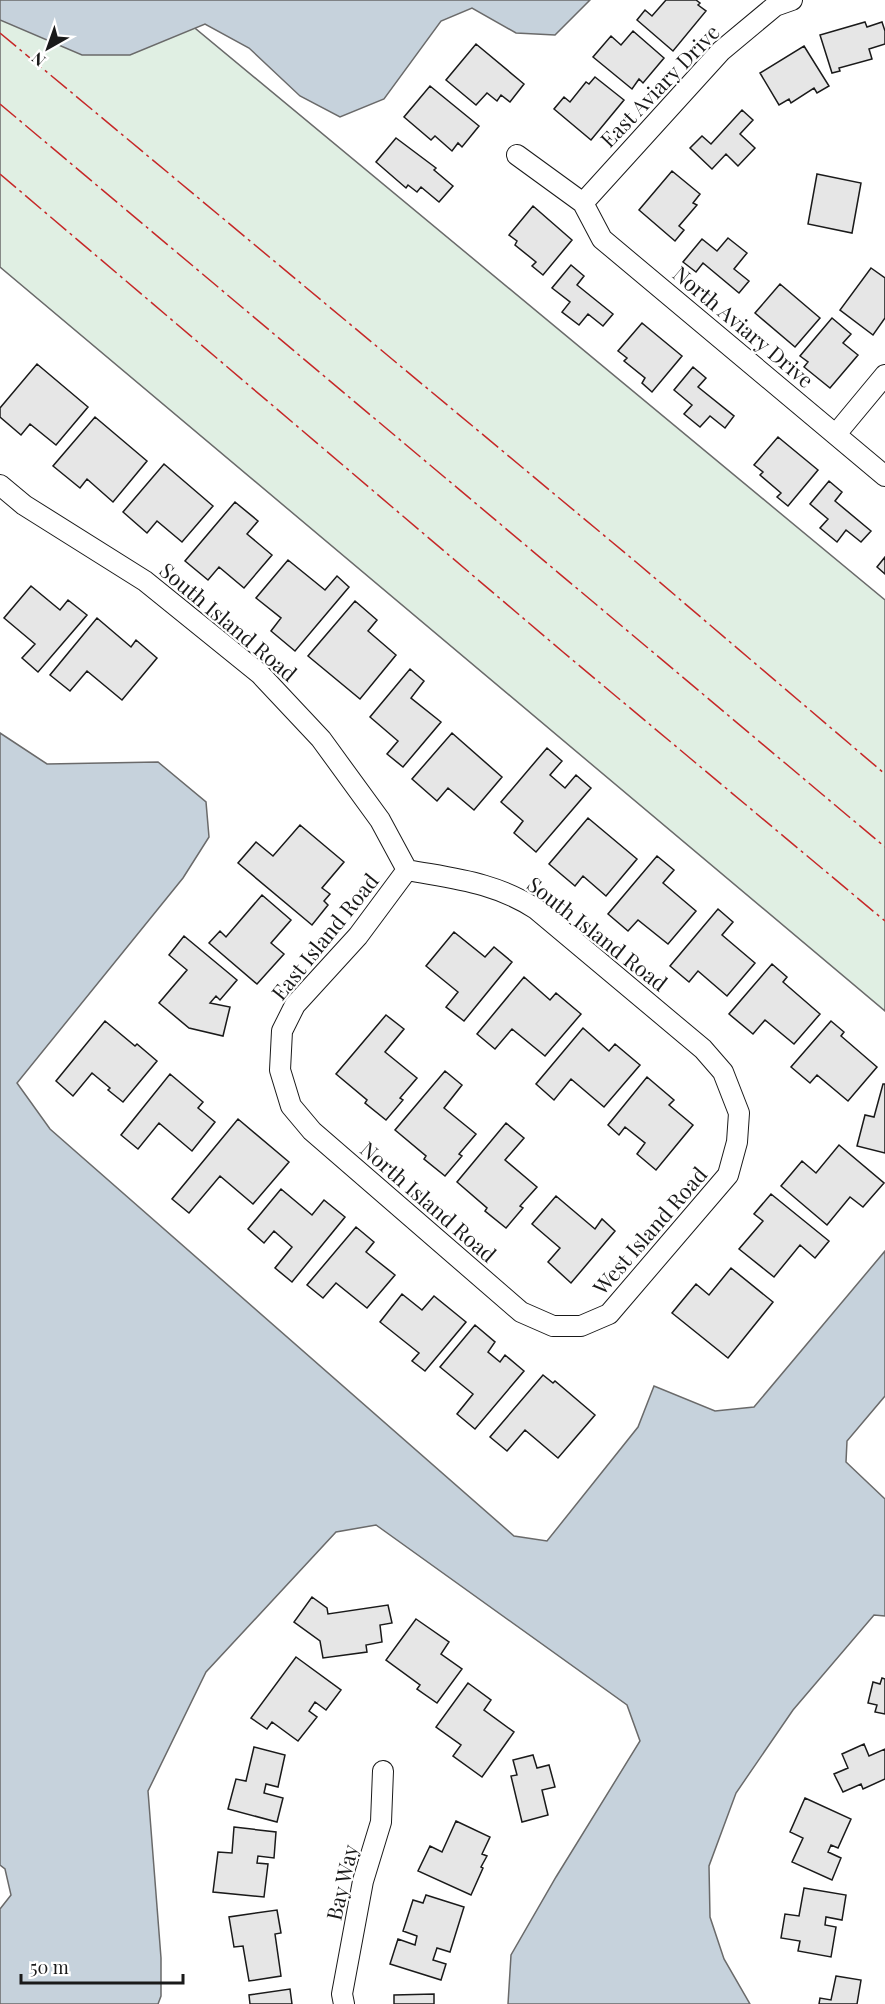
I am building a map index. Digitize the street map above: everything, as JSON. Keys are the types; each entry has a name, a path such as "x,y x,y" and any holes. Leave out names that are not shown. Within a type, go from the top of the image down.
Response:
{"street":[{"name":"East Aviary Drive","path":"583,203 721,51 779,2"},
{"path":"517,155 583,203"},
{"name":"North Aviary Drive","path":"583,203 602,239 885,476"},
{"path":"836,434 885,375"},
{"name":"South Island Road","path":"0,485 24,505 145,580 260,674 321,739 380,820 407,870 490,886 514,895 536,909 703,1049 723,1072 739,1113"},
{"name":"East Island Road","path":"280,1070 282,1031 295,1005 358,936 407,870"},
{"name":"North Island Road","path":"280,1070 291,1106 312,1131 521,1312 553,1326 581,1326"},
{"name":"West Island Road","path":"581,1326 609,1314 728,1174 737,1142 739,1113"},
{"name":"Bay Way","path":"344,2004 342,1994 363,1881 381,1822 383,1771"}],"green space":[{"path":"0,0 161,0 885,600 885,1011 0,267"}],"shaded area":[{"path":"0,0 590,0 555,35 516,33 472,8 441,21 384,99 340,117 300,96 249,48 205,24 130,55 82,55 0,20"},
{"path":"0,733 47,764 158,762 206,802 209,837 183,878 17,1083 50,1129 514,1536 547,1541 638,1427 654,1386 715,1411 754,1407 885,1251 885,1396 847,1441 846,1462 885,1499 885,1616 874,1615 793,1710 736,1793 709,1866 710,1917 724,1959 750,2004 508,2004 511,1955 640,1741 627,1705 376,1525 336,1532 206,1672 148,1791 161,1958 161,1996 158,2004 0,2004 0,1909 11,1895 5,1869 0,1865"}],"building":[{"path":"666,0 696,0 700,3 698,5 706,11 673,51 637,20 645,10 652,16"},
{"path":"865,22 867,27 882,22 885,44 869,49 872,59 839,68 840,71 832,73 820,35"},
{"path":"633,31 664,58 643,83 639,79 632,89 593,57 611,36 621,45"},
{"path":"476,44 524,84 510,102 501,95 497,101 487,93 476,105 446,80"},
{"path":"804,46 829,86 817,93 814,88 791,103 789,99 779,105 760,73"},
{"path":"595,77 624,100 591,140 554,109 564,97 570,102 586,82 589,84"},
{"path":"430,86 479,126 462,147 458,143 452,151 435,136 431,140 404,117"},
{"path":"742,110 753,120 740,134 755,148 738,166 726,154 712,169 690,148 702,136 711,144"},
{"path":"396,138 436,168 434,170 453,186 439,202 421,187 417,192 408,185 406,188 376,162"},
{"path":"672,171 700,194 693,203 697,205 679,226 684,230 675,241 639,210"},
{"path":"817,174 861,183 852,233 808,224"},
{"path":"533,206 572,240 543,275 532,266 536,262 515,245 517,241 509,235"},
{"path":"728,238 747,253 734,269 749,281 739,293 703,263 696,272 683,262 702,239 717,251"},
{"path":"571,265 584,276 577,285 613,314 603,326 588,314 579,325 562,312 570,302 552,288"},
{"path":"871,268 885,278 885,318 873,335 840,310"},
{"path":"780,284 820,318 795,347 755,313"},
{"path":"832,318 851,334 843,343 858,355 830,388 804,367 808,362 800,356"},
{"path":"642,323 682,356 652,392 642,383 645,378 624,361 627,358 618,351"},
{"path":"37,364 88,407 56,445 30,424 21,435 0,417 0,408"},
{"path":"693,367 706,378 698,387 734,416 725,428 710,416 700,427 684,414 692,405 674,390"},
{"path":"95,417 147,461 113,502 87,479 80,488 53,466"},
{"path":"778,437 818,470 788,506 777,497 781,493 760,475 763,472 754,465"},
{"path":"164,464 213,506 182,542 157,521 147,533 123,512"},
{"path":"829,481 842,492 835,501 871,531 861,542 846,530 837,542 820,528 828,519 810,504"},
{"path":"235,502 258,521 247,534 272,555 244,588 219,567 208,580 185,561"},
{"path":"885,557 885,574 877,567"},
{"path":"288,560 325,590 337,576 349,587 295,651 271,631 281,618 256,598"},
{"path":"31,586 60,610 68,600 87,615 38,672 22,658 35,644 4,618"},
{"path":"355,601 377,620 368,631 396,655 360,699 308,656"},
{"path":"97,618 131,647 136,640 157,658 122,700 87,671 70,691 50,675"},
{"path":"410,669 424,681 411,698 441,722 403,767 387,754 398,741 370,717"},
{"path":"452,733 502,777 474,810 448,788 437,801 412,779"},
{"path":"547,748 562,761 550,775 565,788 576,775 591,788 536,852 514,833 523,821 501,802"},
{"path":"588,818 637,859 606,896 583,876 575,886 549,864"},
{"path":"300,825 344,862 322,888 330,894 324,901 328,905 312,925 238,863 256,842 273,856"},
{"path":"657,856 674,870 663,883 696,911 668,944 638,920 628,931 608,914"},
{"path":"262,895 291,920 271,943 284,954 257,984 209,943 220,931 226,937"},
{"path":"718,909 733,922 722,935 755,963 727,996 698,971 689,982 670,966"},
{"path":"454,932 485,957 494,947 512,962 464,1021 446,1007 458,992 426,966"},
{"path":"184,936 237,980 220,1000 216,996 210,1003 230,1007 223,1036 189,1028 159,1003 187,970 169,955"},
{"path":"772,964 787,977 783,982 820,1014 794,1044 765,1020 753,1034 729,1014"},
{"path":"524,977 550,1000 556,993 581,1014 545,1056 512,1029 495,1049 477,1034"},
{"path":"386,1015 404,1029 385,1052 417,1078 400,1098 403,1100 386,1120 365,1103 367,1100 336,1074"},
{"path":"105,1021 157,1061 123,1102 92,1073 73,1096 56,1081"},
{"path":"831,1021 844,1032 841,1036 877,1067 848,1101 817,1075 810,1083 791,1067"},
{"path":"583,1028 609,1051 615,1044 640,1065 604,1107 571,1079 554,1100 536,1084"},
{"path":"445,1071 462,1085 444,1108 476,1134 459,1154 462,1156 445,1176 424,1159 426,1156 395,1130"},
{"path":"170,1074 203,1102 198,1108 215,1122 192,1151 159,1123 138,1149 121,1135"},
{"path":"647,1077 674,1100 669,1105 693,1125 656,1170 637,1154 645,1143 625,1127 619,1135 608,1125"},
{"path":"883,1084 885,1084 885,1153 857,1146 865,1115 874,1117"},
{"path":"238,1119 289,1162 253,1204 220,1176 189,1213 172,1199"},
{"path":"506,1123 524,1138 505,1160 537,1187 520,1206 523,1208 506,1228 485,1211 487,1208 457,1182"},
{"path":"839,1145 884,1183 863,1207 850,1197 827,1225 781,1186 802,1161 816,1173"},
{"path":"281,1189 312,1215 324,1200 345,1217 292,1282 275,1268 292,1247 274,1231 264,1243 248,1229"},
{"path":"771,1194 829,1241 815,1258 800,1245 774,1277 739,1249 763,1221 754,1214"},
{"path":"556,1196 595,1229 602,1219 615,1231 571,1283 548,1262 560,1248 532,1224"},
{"path":"356,1227 374,1242 366,1252 395,1275 367,1308 336,1283 323,1298 307,1285"},
{"path":"731,1268 773,1302 728,1358 672,1313 696,1284 709,1295"},
{"path":"402,1294 422,1310 434,1296 466,1322 425,1371 412,1361 419,1353 380,1322"},
{"path":"475,1325 495,1342 488,1352 500,1362 505,1355 524,1371 475,1429 457,1414 473,1394 440,1367"},
{"path":"543,1375 553,1383 555,1381 595,1415 558,1458 525,1430 507,1451 490,1437"},
{"path":"312,1597 327,1608 328,1614 388,1605 392,1623 380,1625 382,1642 366,1645 367,1652 323,1658 320,1641 294,1622"},
{"path":"416,1619 449,1642 441,1654 462,1669 437,1703 417,1689 420,1685 386,1660"},
{"path":"296,1657 341,1690 326,1710 315,1702 309,1711 317,1717 298,1741 272,1722 267,1729 251,1718"},
{"path":"882,1678 885,1679 885,1714 875,1712 877,1705 868,1703 873,1682 880,1684"},
{"path":"468,1683 491,1700 484,1710 514,1732 482,1777 453,1756 461,1745 436,1727"},
{"path":"864,1744 869,1756 885,1749 885,1779 863,1789 861,1784 843,1792 834,1774 848,1768 842,1754"},
{"path":"254,1747 285,1755 278,1787 266,1784 264,1793 283,1798 277,1822 228,1809 236,1779 246,1781"},
{"path":"533,1755 537,1768 549,1765 555,1787 542,1790 548,1815 522,1822 511,1776 517,1775 513,1760"},
{"path":"805,1798 851,1819 838,1848 831,1845 828,1852 841,1858 832,1880 792,1862 803,1838 790,1832"},
{"path":"456,1821 490,1837 482,1854 487,1856 471,1895 418,1871 430,1846 442,1852"},
{"path":"234,1827 276,1832 274,1858 258,1856 257,1863 268,1864 264,1897 213,1892 218,1852 232,1853"},
{"path":"804,1888 846,1895 842,1920 826,1917 825,1925 836,1927 831,1957 798,1951 800,1941 781,1938 785,1914 799,1916"},
{"path":"426,1895 464,1907 450,1952 437,1948 433,1960 446,1964 441,1980 390,1964 398,1939 415,1945 417,1936 403,1931 413,1900 423,1903"},
{"path":"277,1910 281,1933 275,1934 281,1976 249,1981 243,1946 234,1947 229,1917"},
{"path":"836,1976 861,1980 857,2004 819,2004 820,1998 831,2000"},
{"path":"290,1989 292,2004 250,2004 249,1995"},
{"path":"434,1994 434,2004 394,2004 394,1995"}],"power":[{"path":"0,33 636,562 885,774"},
{"path":"0,104 885,847"},
{"path":"0,174 563,652 885,921"}]}
